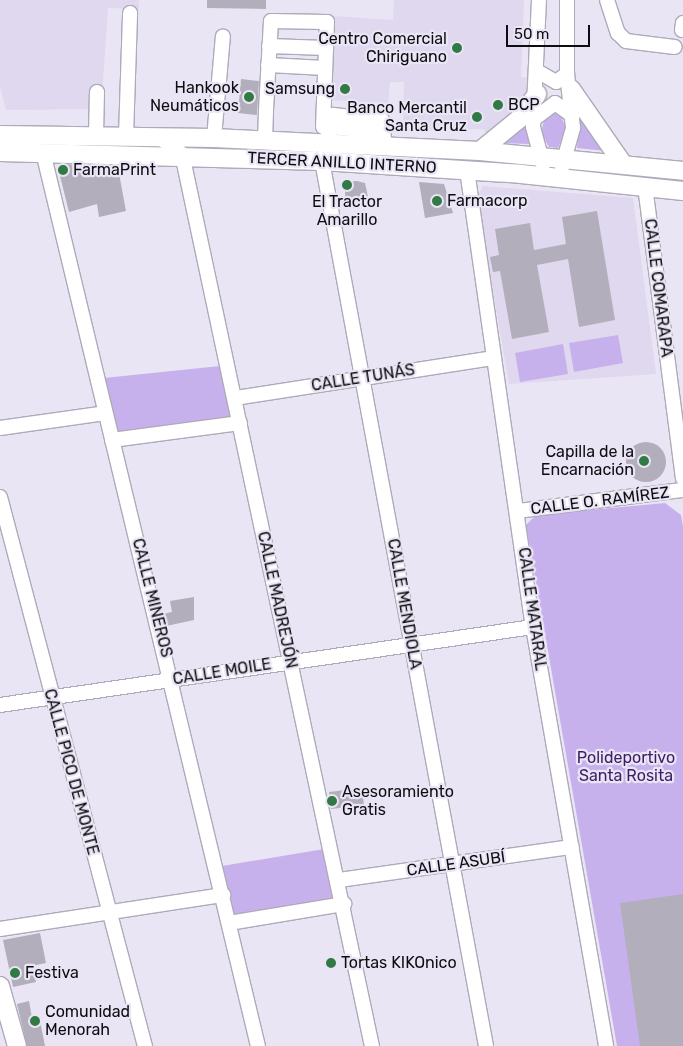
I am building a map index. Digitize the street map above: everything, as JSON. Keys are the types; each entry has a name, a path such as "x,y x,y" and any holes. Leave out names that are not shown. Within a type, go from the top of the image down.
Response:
{"main road":[{"path":"569,81 623,164"},
{"path":"480,151 519,119 537,94"},
{"name":"TERCER ANILLO INTERNO","path":"43,143 96,135 265,140 384,139 480,151 683,171"},
{"name":"TERCER ANILLO INTERNO","path":"1,140 182,154 467,170 645,186 683,192"},
{"path":"645,186 661,178 683,176"},
{"path":"0,986 10,1033"}],"street":[{"path":"540,0 537,94 534,119 540,156 552,177 565,158 573,116 569,81 567,0"},
{"path":"607,0 618,33 626,41 674,47"},
{"path":"126,136 130,13"},
{"path":"265,140 271,20 326,21 326,138"},
{"path":"153,136 170,142 182,154 195,141 214,138 223,36"},
{"path":"270,46 326,48"},
{"path":"268,65 325,68"},
{"path":"537,71 556,82 569,81"},
{"path":"96,135 97,92"},
{"path":"534,119 555,104 573,116"},
{"path":"326,138 331,115 381,119 384,139"},
{"name":"CALLE MINEROS","path":"43,143 105,413 173,680 258,1046"},
{"name":"CALLE MADREJÓN","path":"182,154 235,398 289,662 339,880 372,1046"},
{"name":"CALLE MENDIOLA","path":"322,161 486,1046"},
{"name":"CALLE MATARAL","path":"467,170 492,358 518,511 533,627 606,1046"},
{"name":"CALLE COMARAPA","path":"645,186 683,479"},
{"name":"CALLE TUNÁS","path":"235,398 492,358"},
{"path":"0,428 105,413"},
{"path":"112,440 240,423"},
{"name":"CALLE O. RAMÍREZ","path":"518,511 683,490"},
{"name":"CALLE PICO DE MONTE","path":"0,497 50,697 145,1046"},
{"name":"CALLE MOILE","path":"0,705 533,627"},
{"name":"CALLE ASUBÍ","path":"339,880 572,847"},
{"path":"0,929 223,895"},
{"path":"229,923 344,904"}],"shaded area":[{"path":"0,0 139,0 139,9 108,8 101,109 6,110 0,87"},
{"name":"Centro Comercial Chiriguano","path":"394,0 524,0 521,77 531,78 529,96 513,119 490,137 483,129 403,130 404,82 390,82 388,103 328,100 333,16 393,20"},
{"path":"483,186 633,198 656,374 509,384 477,197"}],"green space":[{"path":"552,112 561,116 566,128 558,148 549,147 541,133 545,116"},
{"path":"580,116 606,151 577,148"},
{"path":"526,123 529,144 504,143 513,136"},
{"path":"618,335 623,363 574,372 569,343"},
{"path":"563,344 568,374 520,382 515,353"},
{"path":"220,366 232,420 118,435 104,378"},
{"name":"Polideportivo Santa Rosita","path":"665,503 681,515 683,527 683,1046 617,1046 526,525 536,515"},
{"path":"324,849 335,901 233,917 222,866"}],"building":[{"path":"207,0 266,0 266,9 207,8"},
{"name":"Hankook Neumáticos","path":"241,79 259,81 257,115 238,113"},
{"path":"64,164 118,168 126,211 99,217 97,204 69,212 59,172"},
{"path":"357,181 365,183 368,197 346,202 344,182"},
{"name":"Farmacorp","path":"419,182 444,184 453,213 425,218"},
{"path":"597,211 615,320 579,327 568,259 537,265 549,332 512,339 500,271 493,272 490,257 499,255 495,229 530,223 534,250 566,244 562,217"},
{"path":"646,442 660,448 666,462 660,476 646,482 632,476 626,462 632,448"},
{"path":"194,597 194,620 166,626 163,614 172,612 170,601"},
{"path":"362,788 364,805 331,809 329,792"},
{"path":"683,894 683,1046 640,1046 620,903"},
{"path":"40,933 46,963 32,966 36,982 13,987 3,940"},
{"path":"29,1001 32,1018 39,1016 45,1046 27,1046 17,1004"}],"place":[{"name":"Centro Comercial Chiriguano","path":"457,48"},
{"name":"Samsung","path":"345,89"},
{"name":"Hankook Neumáticos","path":"249,97"},
{"name":"BCP","path":"498,105"},
{"name":"Banco Mercantil Santa Cruz","path":"477,117"},
{"name":"FarmaPrint","path":"63,170"},
{"name":"El Tractor Amarillo","path":"347,185"},
{"name":"Farmacorp","path":"437,201"},
{"name":"Capilla de la Encarnación","path":"644,461"},
{"name":"Asesoramiento Gratis","path":"332,801"},
{"name":"Tortas KIKOnico","path":"331,963"},
{"name":"Festiva","path":"15,973"},
{"name":"Comunidad Menorah","path":"35,1021"}]}
